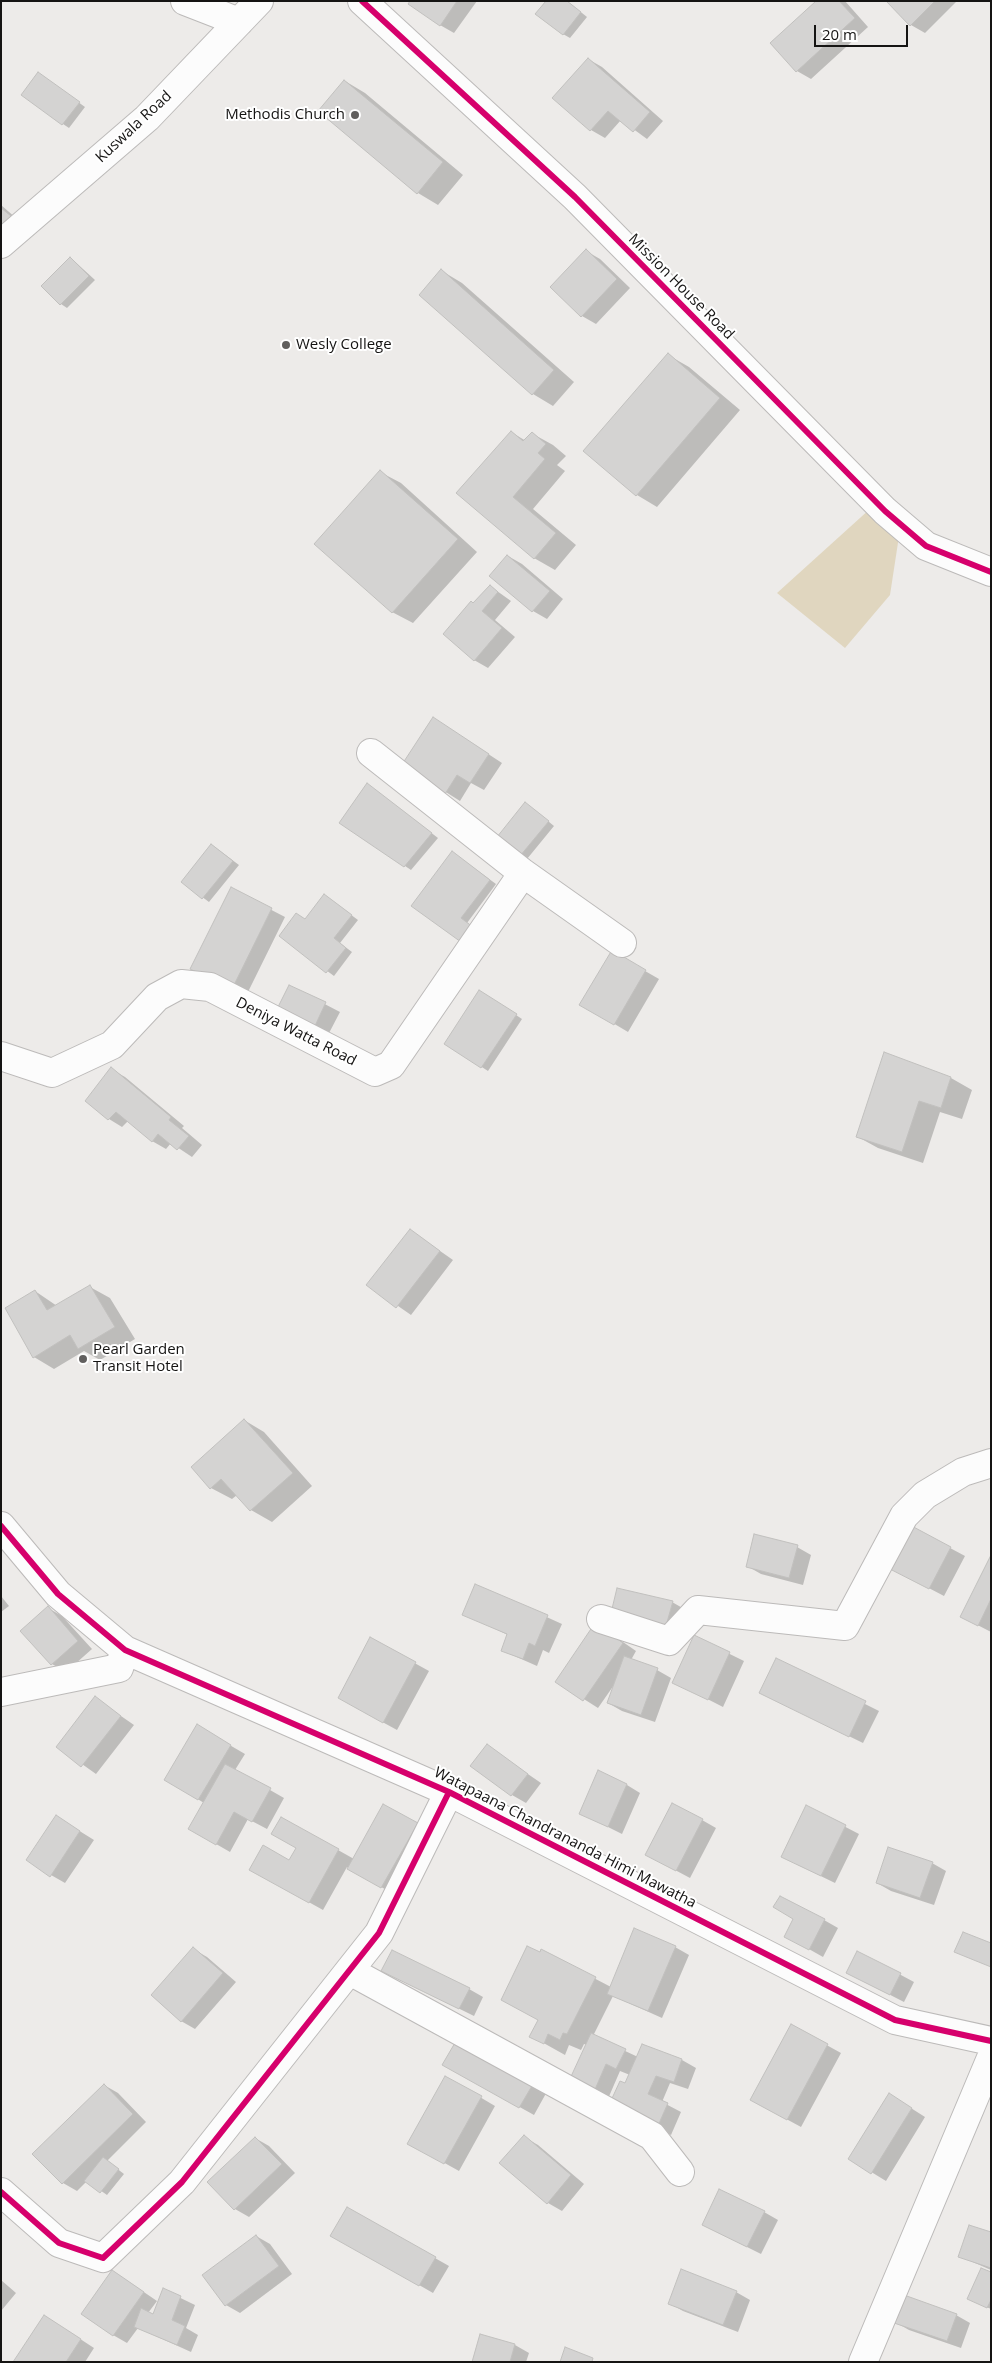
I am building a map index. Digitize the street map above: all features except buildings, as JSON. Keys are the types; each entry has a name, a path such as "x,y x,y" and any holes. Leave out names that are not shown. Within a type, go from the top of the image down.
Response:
{"street":[{"path":"185,1 239,22"},
{"name":"Kuswala Road","path":"1,244 147,118 259,1"},
{"name":"Mission House Road","path":"362,1 575,197 885,511 926,546 991,572"},
{"path":"371,753 523,873 622,943"},
{"name":"Deniya Watta Road","path":"1,1056 52,1073 112,1044 157,997 181,984 210,987 375,1072 391,1065 523,873"},
{"path":"601,1619 669,1641 698,1610 845,1626 904,1516 925,1495 963,1472 991,1463"},
{"name":"Watapaana Chandrananda Himi Mawatha","path":"1,1526 58,1594 125,1650 449,1792 895,2020 991,2041"},
{"path":"1,1692 119,1668 125,1650"},
{"path":"1,2192 59,2243 103,2258 182,2182 380,1933 449,1792"},
{"path":"350,1971 422,2008 652,2136 680,2172"},
{"path":"863,2362 991,2058"}],"shaded area":[{"path":"871,508 899,536 890,595 845,648 777,593"}],"cycle path":[{"path":"362,1 575,197 885,511 926,546 991,572"},
{"path":"1,1526 58,1594 125,1650 449,1792 895,2020 991,2041"},
{"path":"1,2192 59,2243 103,2258 182,2182 379,1933 449,1792"}],"place":[{"name":"Methodis Church","path":"355,115"},
{"name":"Wesly College","path":"286,345"},
{"name":"Pearl Garden Transit Hotel","path":"83,1359"}]}
